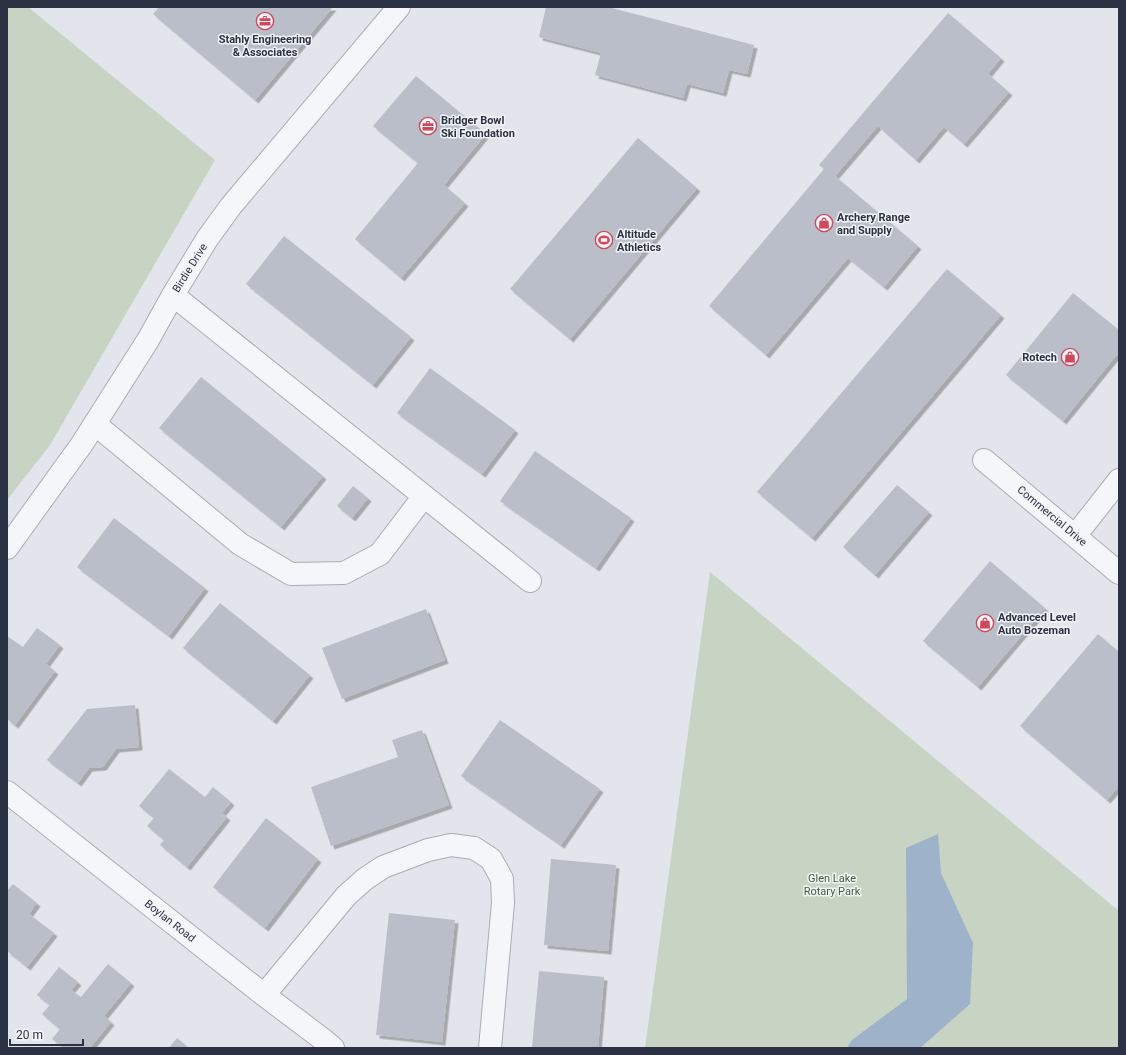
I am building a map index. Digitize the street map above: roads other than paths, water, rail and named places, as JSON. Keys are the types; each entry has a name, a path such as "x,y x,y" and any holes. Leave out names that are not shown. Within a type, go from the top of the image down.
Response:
{"street":[{"name":"Birdie Drive","path":"7,548 95,424 148,340 207,239 231,206 399,7"},
{"path":"173,295 530,581"},
{"path":"95,424 240,544 291,574 344,573 380,554 424,496"},
{"name":"Commercial Drive","path":"984,460 1119,573"},
{"path":"1074,536 1119,480"},
{"name":"Boylan Road","path":"7,792 333,1048"},
{"path":"264,995 346,896 365,879 383,867 428,850 452,845 474,848 491,859 502,879 503,902 490,1048"}],"water":[{"path":"938,834 941,873 973,943 970,1004 920,1048 847,1048 852,1040 907,999 906,848"}],"place":[{"name":"Stahly Engineering & Associates","path":"265,21"},
{"name":"Bridger Bowl Ski Foundation","path":"428,126"},
{"name":"Archery Range and Supply","path":"824,223"},
{"name":"Altitude Athletics","path":"604,240"},
{"name":"Rotech","path":"1070,357"},
{"name":"Advanced Level Auto Bozeman","path":"985,623"}],"park label":[{"name":"Glen Lake Rotary Park","path":"832,884"}]}
